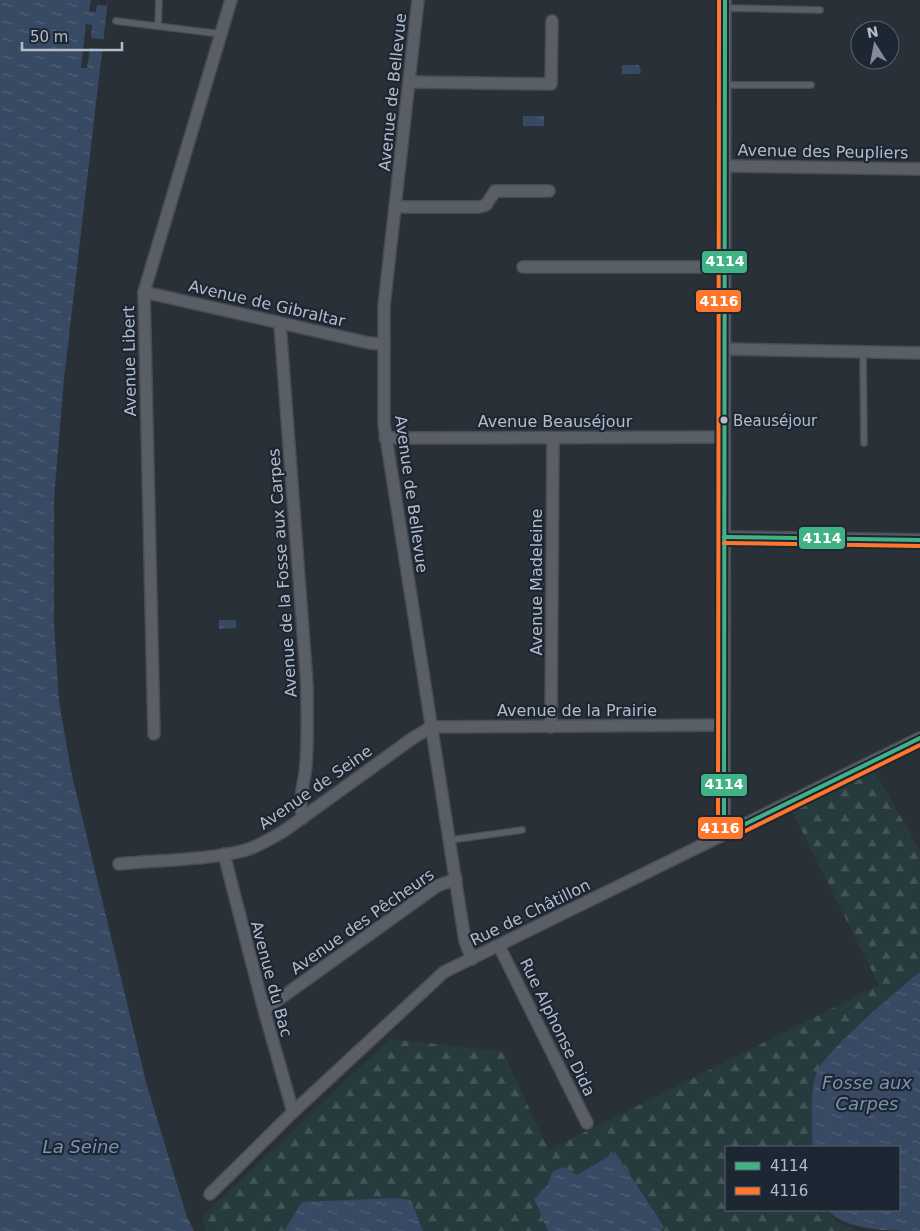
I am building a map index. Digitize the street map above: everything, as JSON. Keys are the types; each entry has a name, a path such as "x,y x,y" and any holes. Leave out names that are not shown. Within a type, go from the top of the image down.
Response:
{"street":[{"name":"Avenue Libert","path":"154,734 144,292 231,0"},
{"name":"Avenue de Bellevue","path":"418,0 384,306 383,344 386,438 465,941 472,959"},
{"path":"725,4 724,822 729,832"},
{"path":"409,82 551,84 552,20"},
{"name":"Avenue des Peupliers","path":"725,166 920,169"},
{"path":"395,207 479,207 486,205 494,191 549,191"},
{"path":"523,267 724,267"},
{"name":"Avenue de Gibraltar","path":"144,292 280,324 369,343 383,344"},
{"name":"Avenue de la Fosse aux Carpes","path":"280,324 307,685 308,731 306,768 300,803 303,818"},
{"path":"725,349 920,353"},
{"name":"Avenue Beauséjour","path":"386,438 724,437"},
{"name":"Avenue Madeleine","path":"551,727 553,438"},
{"path":"724,536 920,540"},
{"name":"Avenue de la Prairie","path":"431,728 724,725"},
{"name":"Avenue de Seine","path":"119,864 224,854 246,850 265,842 303,818 413,738 431,728"},
{"name":"Rue de Châtillon","path":"210,1194 294,1112 444,972 918,741"},
{"name":"Avenue du Bac","path":"224,854 264,1010 294,1112"},
{"name":"Avenue des Pêcheurs","path":"264,1010 437,886 456,879"},
{"name":"Rue Alphonse Dida","path":"499,946 587,1123"}],"lane":[{"path":"158,26 159,0"},
{"path":"725,4 820,10"},
{"path":"116,22 221,34"},
{"path":"725,85 811,84"},
{"path":"863,352 864,443"},
{"path":"450,840 522,830"}],"green space":[{"path":"874,770 920,851 920,972 827,1055 813,1099 812,1146 725,1146 725,1211 828,1211 836,1221 857,1231 661,1231 664,1227 615,1152 577,1175 563,1167 553,1171 547,1186 534,1199 548,1231 423,1231 411,1200 394,1198 302,1202 284,1231 206,1231 202,1217 390,1039 502,1051 549,1150 879,985 792,811"}],"water":[{"name":"La Seine","path":"0,0 108,0 64,379 54,498 54,624 59,701 71,771 147,1086 187,1217 194,1231 0,1231"},
{"path":"622,65 639,65 641,71 639,74 622,74"},
{"path":"523,116 544,116 544,126 523,126"},
{"path":"219,620 236,620 236,628 219,629"},
{"name":"Fosse aux Carpes","path":"920,972 920,1231 882,1230 857,1226 836,1217 828,1211 900,1211 900,1146 812,1146 812,1101 816,1074 821,1064 846,1037"},
{"path":"615,1152 664,1227 661,1231 548,1231 534,1199 547,1186 553,1171 563,1167 577,1175"},
{"path":"394,1198 411,1200 423,1231 284,1231 302,1202"}],"pier":[{"path":"91,0 108,0 107,6 97,5 96,12 89,11"},
{"path":"86,24 92,25 91,38 104,39 103,49 90,48 87,68 81,68"}],"transit line":[{"name":"4116","path":"719,0 718,824 724,836 731,838 920,745"},
{"name":"4114","path":"725,0 724,822 729,832 920,738"},
{"name":"4114","path":"724,537 920,540"},
{"name":"4116","path":"724,543 920,546"}],"place":[{"name":"Beauséjour","path":"724,420"}]}
